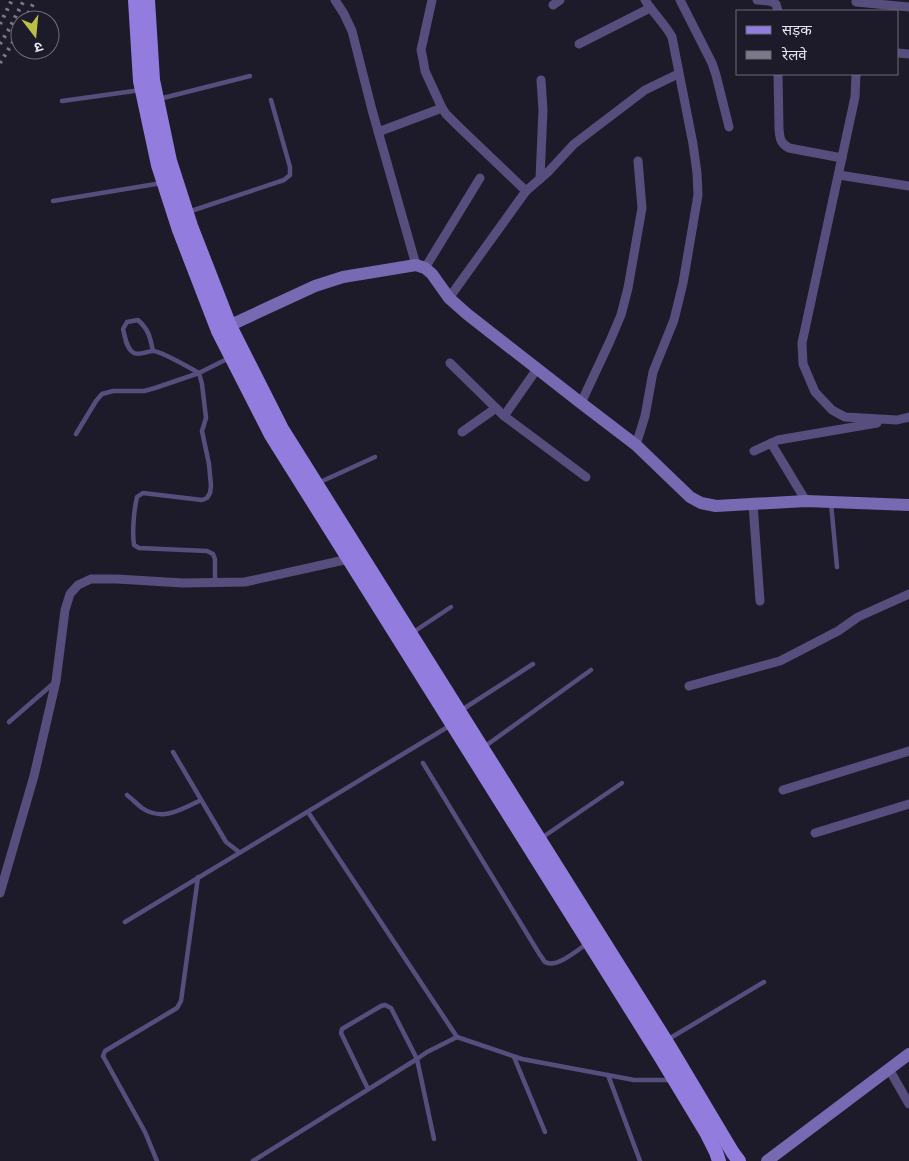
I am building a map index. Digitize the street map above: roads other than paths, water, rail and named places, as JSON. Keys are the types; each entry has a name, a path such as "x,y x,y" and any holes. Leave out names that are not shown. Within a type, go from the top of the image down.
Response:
{"main road":[{"path":"135,0 140,81 158,165 179,230 224,328 316,484 540,839 739,1161"},
{"path":"148,0 153,80 170,161 224,328 231,357 271,435 589,942 707,1134 719,1161"}],"street":[{"path":"334,0 344,14 352,31 378,132 421,267 432,274 449,298 467,314 636,445 690,497 701,503 716,506 806,501 909,505"},
{"path":"432,0 421,50 426,71 442,108 457,126 526,191"},
{"path":"680,0 712,64 729,127"},
{"path":"757,0 776,4 778,10"},
{"path":"579,44 647,4 672,37 693,144 698,195 683,284 674,320 653,372 645,416 636,445"},
{"path":"856,4 909,8"},
{"path":"449,298 526,191 549,171 574,144 645,90 678,74"},
{"path":"778,75 779,129 783,144 789,148 842,158"},
{"path":"856,75 855,96 802,343 803,364 815,392 832,410 846,417 897,420"},
{"path":"540,179 543,110 541,80"},
{"path":"378,132 442,108"},
{"path":"581,403 621,315 628,288 642,208 638,161"},
{"path":"839,175 909,186 909,175"},
{"path":"224,328 315,286 343,278 421,267 480,178"},
{"path":"450,363 504,416 586,477"},
{"path":"504,416 537,369"},
{"path":"462,432 496,408"},
{"path":"754,450 778,440 909,417"},
{"path":"771,443 806,501"},
{"path":"753,504 760,601"},
{"path":"0,893 34,776 56,681 70,594 78,584 92,579 183,583 245,582 349,559"},
{"path":"689,686 780,661 838,631 858,617 909,594"},
{"path":"783,790 909,751"},
{"path":"815,833 909,804"},
{"path":"767,1161 909,1054"},
{"path":"893,1066 909,1104"}],"lane":[{"path":"157,100 250,76"},
{"path":"62,101 142,89"},
{"path":"187,212 284,180 290,175 290,167 271,100"},
{"path":"53,200 163,182"},
{"path":"153,351 145,326 138,320 128,322 124,329 129,348 132,352 140,354 153,351 199,372"},
{"path":"76,434 102,394 113,391 150,390 199,372 231,357"},
{"path":"199,372 206,418 202,431 209,464 210,493 207,498 202,500 143,493 137,497 133,538 134,545 139,548 207,551 213,554 215,559 215,582"},
{"path":"316,484 375,457"},
{"path":"831,502 836,567"},
{"path":"411,634 450,607"},
{"path":"460,711 533,664"},
{"path":"482,748 591,670"},
{"path":"9,722 56,681"},
{"path":"125,922 453,725"},
{"path":"173,752 226,842 240,852"},
{"path":"423,763 546,962 551,964 558,963 589,942"},
{"path":"540,839 622,783"},
{"path":"127,795 143,809 160,815 174,813 201,800"},
{"path":"308,812 456,1037 522,1059 634,1080 674,1080"},
{"path":"156,1161 144,1132 103,1056 104,1051 177,1008 181,1000 198,877"},
{"path":"666,1041 764,982"},
{"path":"368,1089 341,1033 342,1029 346,1026 385,1005 391,1008 417,1059 434,1139"},
{"path":"253,1161 427,1052 456,1037"},
{"path":"514,1056 545,1132"},
{"path":"608,1075 640,1161"}],"railway":[{"path":"0,24 12,0"},
{"path":"0,44 24,0"},
{"path":"30,10 35,0"},
{"path":"0,63 10,47"}]}
